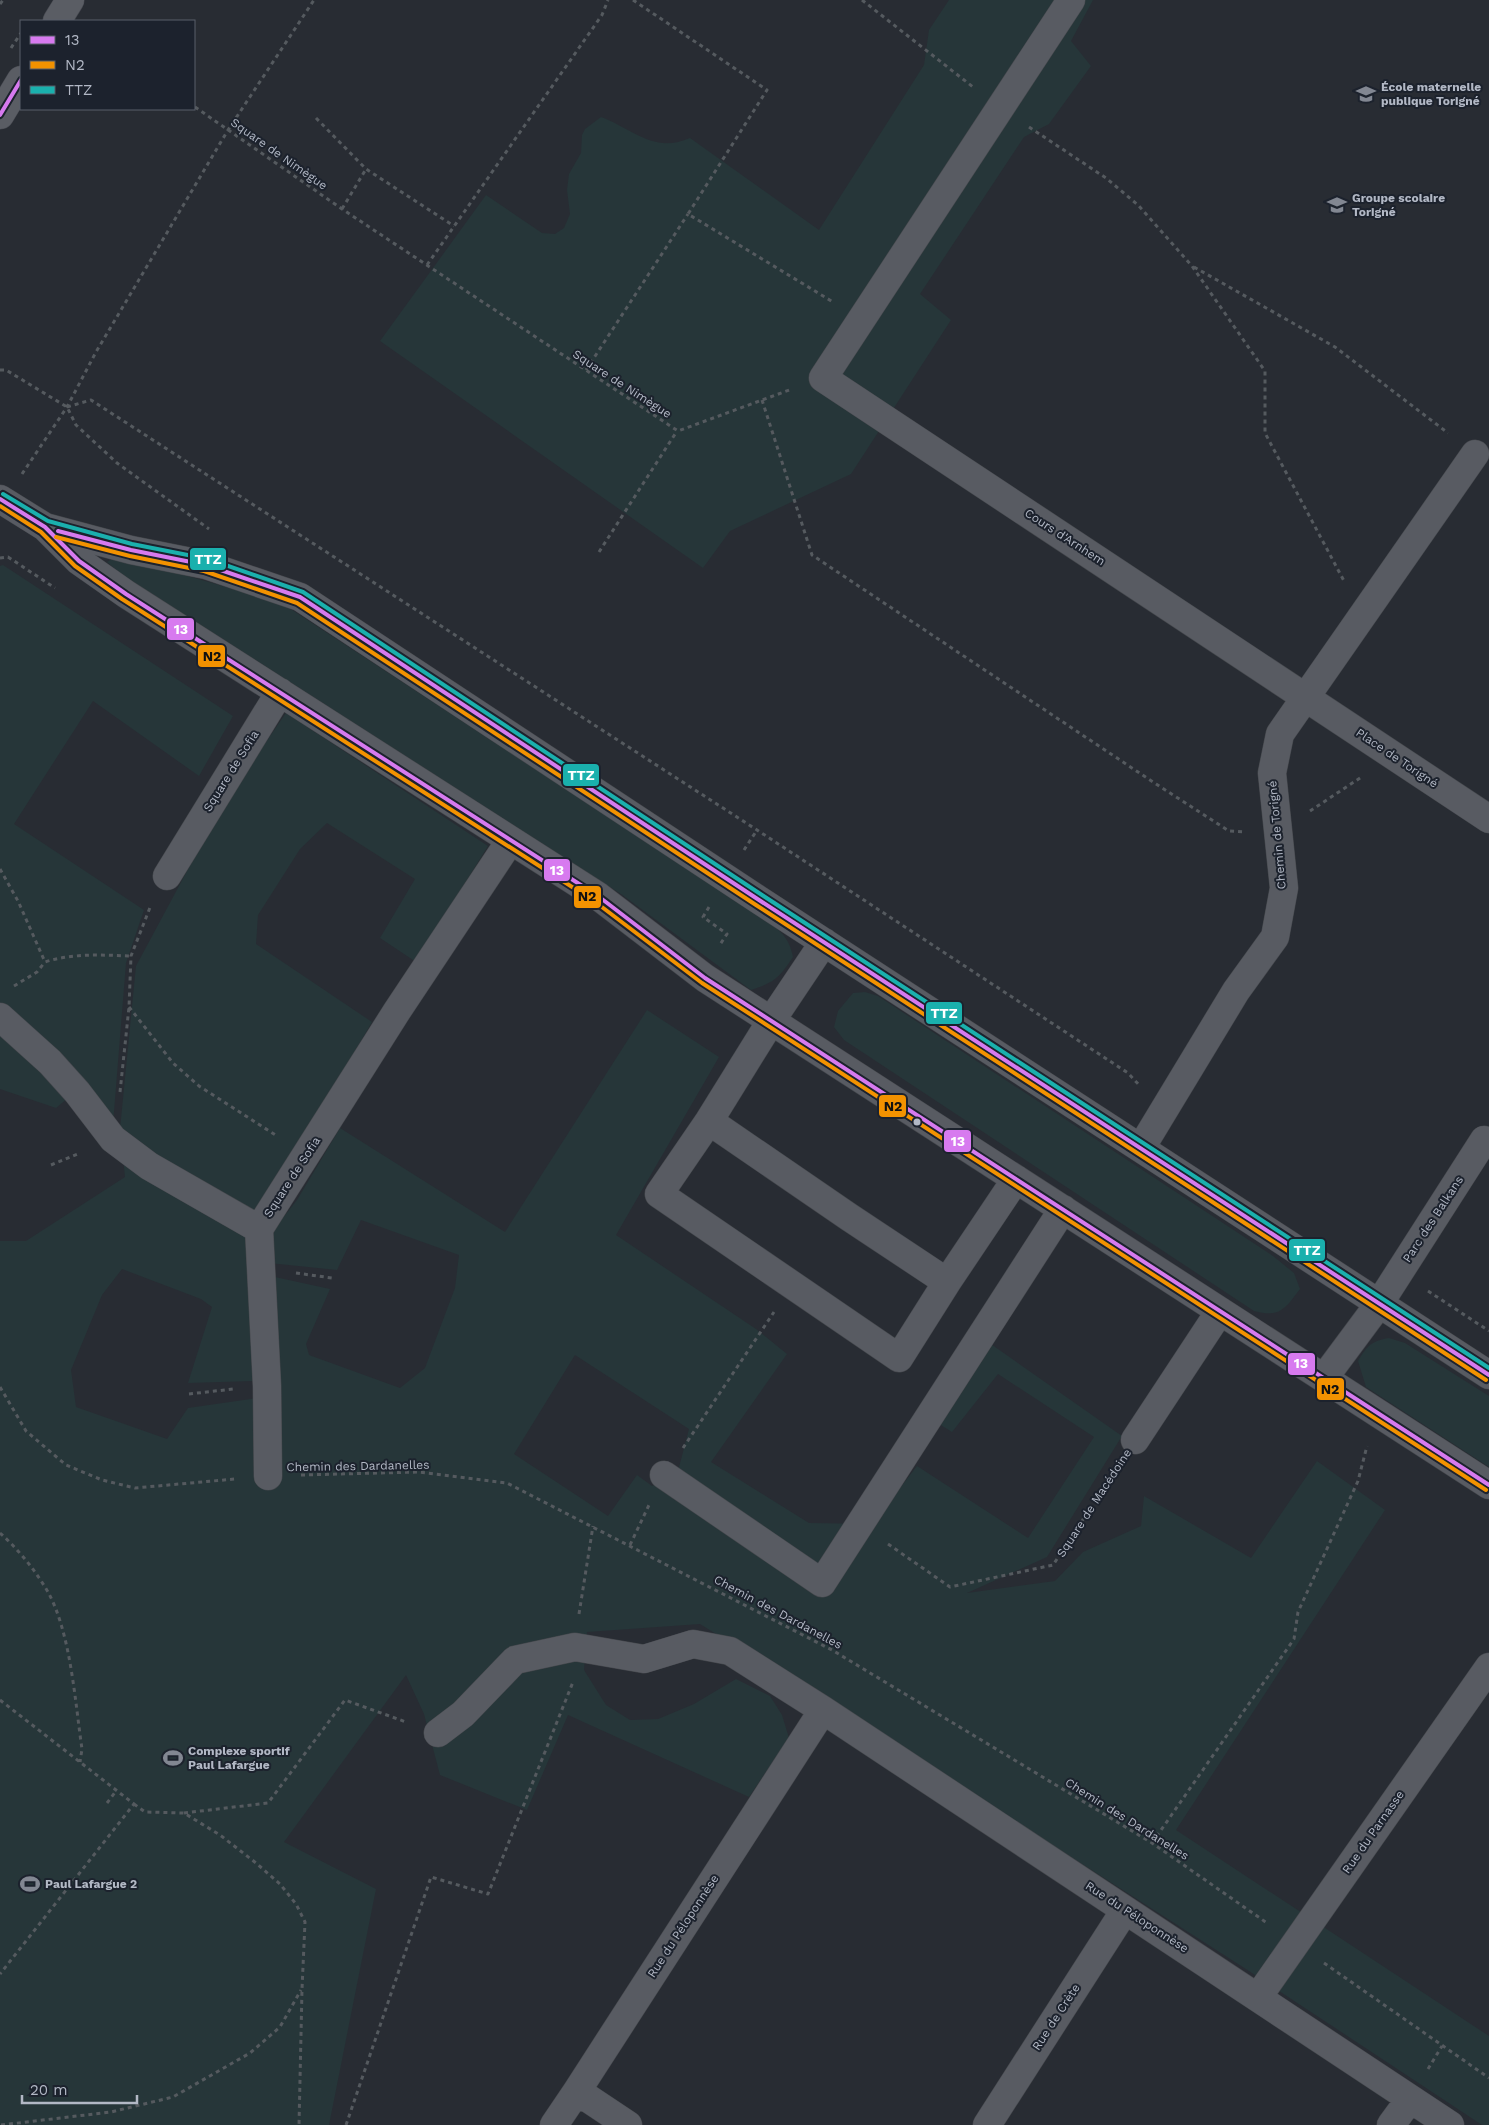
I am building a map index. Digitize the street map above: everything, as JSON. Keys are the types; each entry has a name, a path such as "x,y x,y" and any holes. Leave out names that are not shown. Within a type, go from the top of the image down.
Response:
{"main road":[{"path":"58,20 70,0"},
{"path":"0,115 20,82"}],"street":[{"path":"823,378 1071,0"},
{"name":"Cours d'Arnhem","path":"823,378 1306,697"},
{"name":"Chemin de Torigné","path":"1141,1148 1236,991 1275,937 1284,888 1272,773 1280,734 1476,454"},
{"path":"2,500 45,527 79,561 118,589 598,896 705,978 1489,1485"},
{"path":"45,527 131,550 206,566 300,597 1489,1376"},
{"name":"Square de Sofia","path":"167,876 280,692"},
{"name":"Place de Torigné","path":"1306,697 1489,819"},
{"name":"Square de Sofia","path":"0,1017 50,1062 77,1092 114,1139 149,1166 259,1229 397,1010 510,841"},
{"path":"824,942 771,1021 709,1121 659,1194 899,1358 1016,1179"},
{"path":"709,1121 947,1282"},
{"name":"Parc des Balkans","path":"1324,1378 1379,1304 1484,1140 1489,1143"},
{"path":"664,1475 822,1583 1063,1209"},
{"path":"259,1229 267,1386 268,1476"},
{"name":"Square de Macédoine","path":"1135,1440 1220,1311"},
{"name":"Rue du Péloponnèse","path":"438,1733 463,1714 515,1660 574,1647 644,1659 693,1644 730,1651 823,1710 1450,2125"},
{"name":"Rue du Parnasse","path":"1258,1997 1489,1666"},
{"name":"Rue du Péloponnèse","path":"554,2125 823,1710"},
{"name":"Rue de Crète","path":"987,2125 1125,1910"},
{"path":"577,2091 628,2125"},
{"path":"1391,2125 1410,2099"}],"path":[{"path":"0,4 3,0"},
{"path":"2,500 67,406 96,352 228,130 314,0"},
{"path":"427,265 602,15 608,0"},
{"path":"586,370 767,90 633,0"},
{"path":"862,0 1000,108 1106,178 1138,205 1192,266 1265,371 1265,433 1319,537 1363,614"},
{"name":"Square de Nimègue","path":"195,107 342,209 678,431 823,378"},
{"path":"316,118 366,169 454,226"},
{"path":"342,209 366,169"},
{"path":"688,214 862,319"},
{"path":"1192,266 1334,347 1476,454"},
{"path":"0,370 6,370 67,406 76,425 116,463 216,535"},
{"path":"67,406 91,400 99,405 757,830 1128,1073 1163,1110"},
{"path":"762,400 812,555 1148,779 1229,830 1278,836 1315,807 1395,756"},
{"path":"599,552 678,431"},
{"path":"0,869 18,901 45,962"},
{"path":"114,1139 129,1007 131,956 146,915 167,876"},
{"path":"8,988 24,981 37,972 45,962 56,958 96,955 131,956"},
{"path":"129,1007 173,1063 199,1086 308,1154"},
{"path":"1400,1272 1489,1331"},
{"path":"630,1545 664,1475 763,1329 791,1284"},
{"path":"189,1394 267,1386"},
{"name":"Chemin des Dardanelles","path":"0,1387 26,1431 66,1464 102,1480 135,1488 268,1476 418,1472 507,1483 832,1650 1152,1843 1489,2078"},
{"path":"1152,1843 1294,1639 1298,1612 1358,1480 1376,1412"},
{"name":"Square de Macédoine","path":"859,1524 950,1587 1054,1565 1135,1440"},
{"path":"346,2125 431,1877 488,1894 574,1678 574,1647 593,1526"},
{"path":"0,1533 30,1565 49,1594 66,1642 82,1749 80,1762"},
{"path":"0,1700 145,1812 184,1813 268,1803 345,1700 438,1733"},
{"path":"107,1803 116,1791"},
{"path":"0,1974 134,1804"},
{"path":"184,1813 220,1835 280,1884 296,1904 305,1922 299,2125"},
{"path":"1,2125 111,2112 173,2097 250,2053 280,2027 302,1989"}],"shaded area":[{"path":"949,0 1093,0 1071,41 1091,66 1049,124 1024,137 920,294 951,320 851,474 730,531 703,568 380,341 486,195 542,233 555,234 564,228 570,214 567,190 569,174 581,153 582,135 585,129 601,117 654,142 677,142 690,138 819,230 924,65 929,30"},
{"path":"117,556 251,594 289,608 760,916 777,928 789,943 793,957 776,978 751,990 621,894 121,574 107,562"},
{"path":"3,565 233,716 199,776 93,701 14,824 144,910 126,963 113,1124 0,1010 0,566"},
{"path":"286,713 488,846 416,962 380,938 415,879 327,823 300,849 258,915 256,944 372,1022 260,1214 253,1381 188,1383 212,1307 201,1299 122,1269 102,1295 71,1370 76,1407 167,1439 188,1408 257,1398 279,1466 275,1277 330,1289 306,1344 309,1355 400,1388 425,1368 455,1288 459,1255 361,1220 337,1270 269,1263 271,1233 297,1200 340,1128 505,1232 647,1010 719,1057 616,1235 756,1329 787,1354 711,1462 809,1523 872,1524 917,1466 1028,1538 1094,1437 998,1374 952,1432 936,1422 988,1342 1122,1436 1047,1557 967,1593 1055,1581 1083,1552 1141,1526 1144,1496 1251,1558 1317,1461 1385,1510 1176,1830 1489,2036 1489,2125 1482,2125 1249,1971 920,1760 700,1624 587,1632 584,1670 606,1705 630,1720 658,1719 694,1704 736,1679 770,1696 782,1715 789,1738 749,1797 568,1715 527,1810 440,1775 424,1714 406,1675 284,1842 376,1889 329,2125 0,2125 0,1241 26,1241 125,1177 120,1129 136,966 223,804","holes":["575,1355 689,1429 677,1475 652,1486 637,1475 608,1516 514,1454"]},
{"path":"865,992 878,996 1273,1256 1294,1273 1300,1289 1286,1307 1281,1310 1270,1313 1254,1311 844,1040 834,1027 838,1011 853,993"},
{"path":"0,1024 68,1098 56,1108 0,1089"},
{"path":"1389,1338 1405,1343 1489,1396 1489,1467 1366,1387 1358,1361 1370,1345"}],"transit line":[{"name":"13","path":"0,115 20,82"},
{"name":"TTZ","path":"3,494 48,521 132,544 208,559 303,592 762,895 1489,1368"},
{"name":"13","path":"0,499 45,527 79,561 126,594 598,896 705,978 1489,1485"},
{"name":"N2","path":"0,506 41,532 75,566 122,599 594,901 702,983 1486,1490"},
{"name":"13","path":"58,531 131,550 206,565 300,597 759,900 1489,1375"},
{"name":"N2","path":"56,537 130,556 204,571 297,603 756,905 1486,1380"}],"place":[{"name":"École maternelle publique Torigné","path":"1366,94"},
{"name":"Groupe scolaire Torigné","path":"1337,205"},
{"name":"Complexe sportif Paul Lafargue","path":"173,1758"},
{"name":"Paul Lafargue 2","path":"30,1884"}]}
